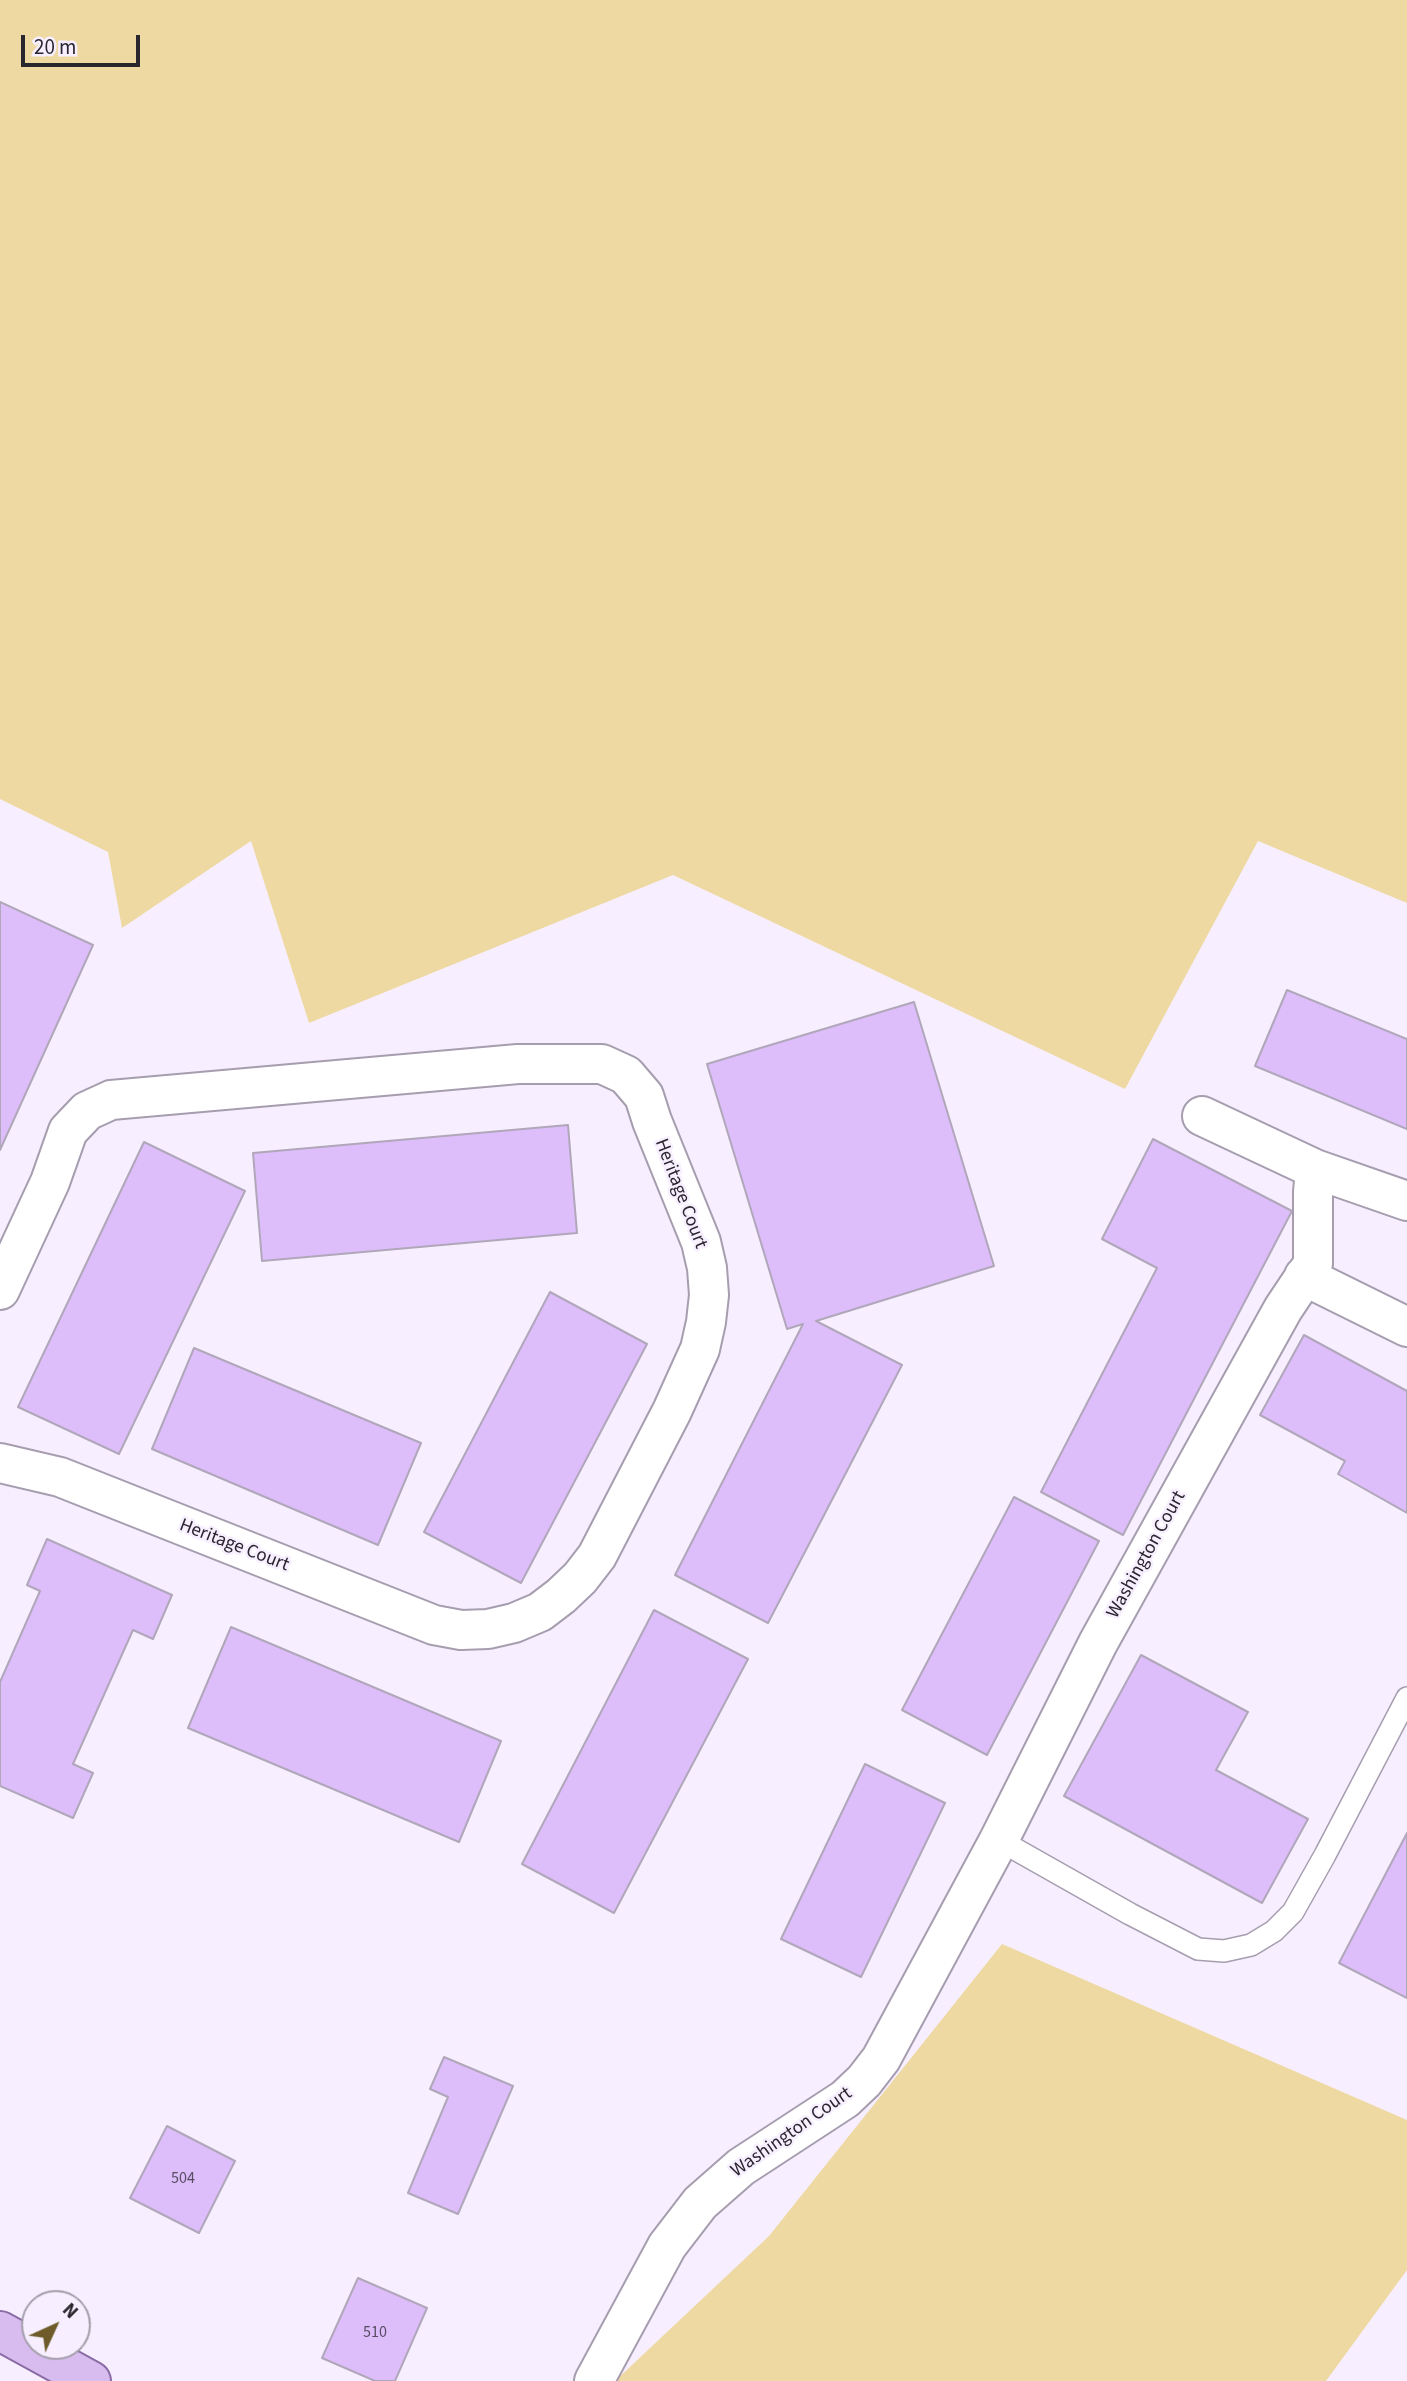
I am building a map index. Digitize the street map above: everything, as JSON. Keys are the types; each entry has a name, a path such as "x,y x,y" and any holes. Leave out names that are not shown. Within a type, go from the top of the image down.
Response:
{"main road":[{"path":"0,2331 91,2381"}],"street":[{"name":"Heritage Court","path":"0,1290 50,1182 68,1131 87,1111 111,1100 518,1064 602,1063 626,1075 644,1096 701,1242 709,1295 700,1349 672,1412 597,1556 561,1596 540,1612 514,1623 488,1629 461,1630 435,1625 60,1477 0,1463"},
{"path":"1202,1116 1315,1169 1407,1201"},
{"name":"Washington Court","path":"594,2381 667,2246 700,2203 741,2167 845,2099 881,2059 999,1840 1097,1643 1283,1309 1313,1264 1315,1169"},
{"path":"1304,1276 1407,1327"}],"lane":[{"path":"999,1840 1198,1949 1224,1951 1251,1945 1274,1931 1293,1912 1407,1698"}],"shaded area":[{"path":"0,0 1407,0 1407,903 1258,841 1125,1089 673,875 309,1023 251,841 122,928 108,852 0,799"},
{"path":"1002,1944 1407,2120 1407,2270 1326,2381 615,2381 769,2236"}],"building":[{"path":"0,902 93,945 0,1150"},
{"path":"1287,990 1407,1039 1407,1129 1255,1066"},
{"path":"914,1002 994,1266 816,1321 902,1365 768,1623 675,1575 803,1324 787,1329 707,1064"},
{"path":"568,1125 577,1233 262,1261 253,1153"},
{"path":"1153,1139 1292,1211 1123,1535 1041,1492 1157,1268 1102,1239"},
{"path":"144,1142 245,1191 119,1454 18,1407"},
{"path":"550,1292 647,1344 521,1583 424,1532"},
{"path":"1304,1335 1407,1391 1407,1513 1338,1474 1345,1461 1260,1415"},
{"path":"194,1348 421,1443 378,1545 152,1449"},
{"path":"1014,1497 1099,1541 987,1755 902,1710"},
{"path":"47,1539 172,1595 153,1639 133,1630 73,1764 93,1773 73,1818 0,1786 0,1682 40,1591 27,1585"},
{"path":"654,1610 748,1659 614,1913 522,1864"},
{"path":"231,1627 501,1741 459,1842 188,1728"},
{"path":"1141,1655 1248,1712 1216,1770 1308,1819 1262,1903 1064,1796"},
{"path":"865,1764 945,1803 861,1977 781,1939"},
{"path":"1407,1833 1407,1998 1339,1963"},
{"path":"444,2057 513,2086 458,2214 408,2193 448,2097 430,2089"},
{"path":"167,2126 235,2161 199,2233 130,2198"},
{"path":"358,2278 427,2308 395,2381 375,2381 322,2358"}]}
